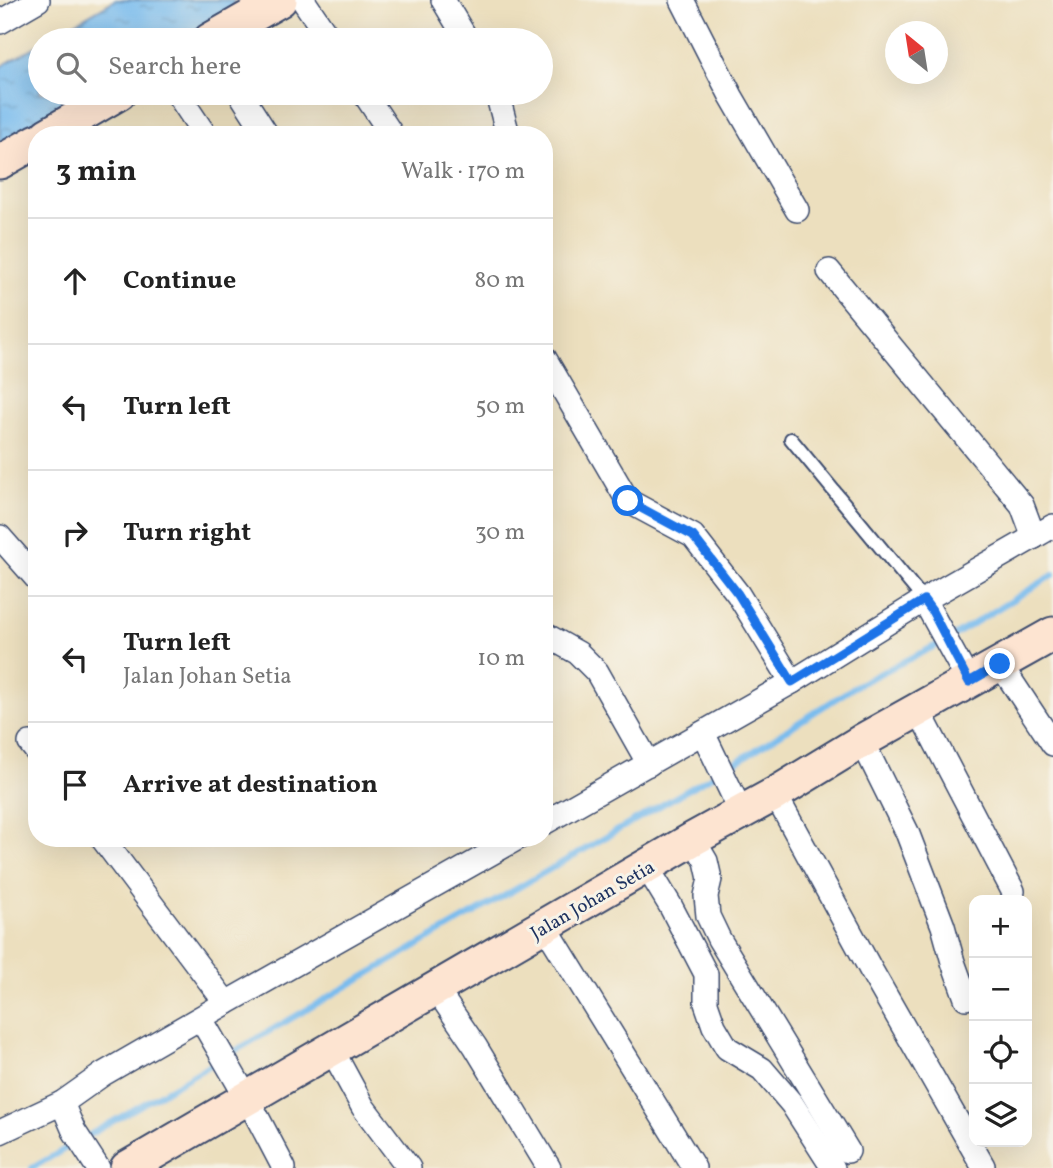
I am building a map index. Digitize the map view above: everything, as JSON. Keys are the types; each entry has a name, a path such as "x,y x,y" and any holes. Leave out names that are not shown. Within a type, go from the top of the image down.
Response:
{"main road":[{"path":"231,28 280,0"},
{"path":"63,126 99,105"},
{"path":"0,162 28,146"},
{"name":"Jalan Johan Setia","path":"139,1164 331,1048 436,989 549,933 693,839 737,802 775,794 862,741 919,711 964,671 1000,664 1053,634"}],"street":[{"path":"303,0 322,28"},
{"path":"443,0 460,28"},
{"path":"682,0 731,96 797,210"},
{"path":"0,22 32,1"},
{"path":"185,105 199,126"},
{"path":"248,105 261,126"},
{"path":"372,105 386,126"},
{"path":"500,105 506,126"},
{"path":"553,818 649,764 706,741 792,682 928,606 1043,531 830,271"},
{"path":"553,372 628,501 693,536 738,594 792,682"},
{"path":"0,537 28,569"},
{"path":"928,606 964,671"},
{"path":"553,639 578,653 597,672 649,764"},
{"path":"1000,664 1053,744"},
{"path":"919,711 1013,891"},
{"path":"706,741 737,802"},
{"path":"862,741 907,832 943,926 966,998"},
{"path":"775,794 852,937 983,1166"},
{"path":"693,839 706,861 710,879 706,896 708,916 840,1160"},
{"path":"109,847 226,1003"},
{"path":"0,1132 62,1103 103,1074 204,1026 226,1003 502,847"},
{"path":"647,867 706,974 706,1003 714,1026 727,1048 762,1069 840,1160"},
{"path":"549,933 694,1168"},
{"path":"436,989 475,1046 549,1168"},
{"path":"204,1026 248,1099 284,1168"},
{"path":"331,1048 363,1107 409,1168"},
{"path":"62,1103 74,1131 94,1162"}],"lane":[{"path":"791,439 928,606"}],"water":[{"path":"115,0 234,0 231,11 202,28 67,28"},
{"path":"28,51 28,105 72,105 36,126 28,126 28,131 0,147 0,67"}],"waterway":[{"path":"950,638 1053,575"},
{"path":"727,768 859,684 941,643"},
{"path":"32,1168 717,773"}],"route":[{"path":"628,501 693,536 738,594 792,682 924,600 969,682 1000,664"}]}
